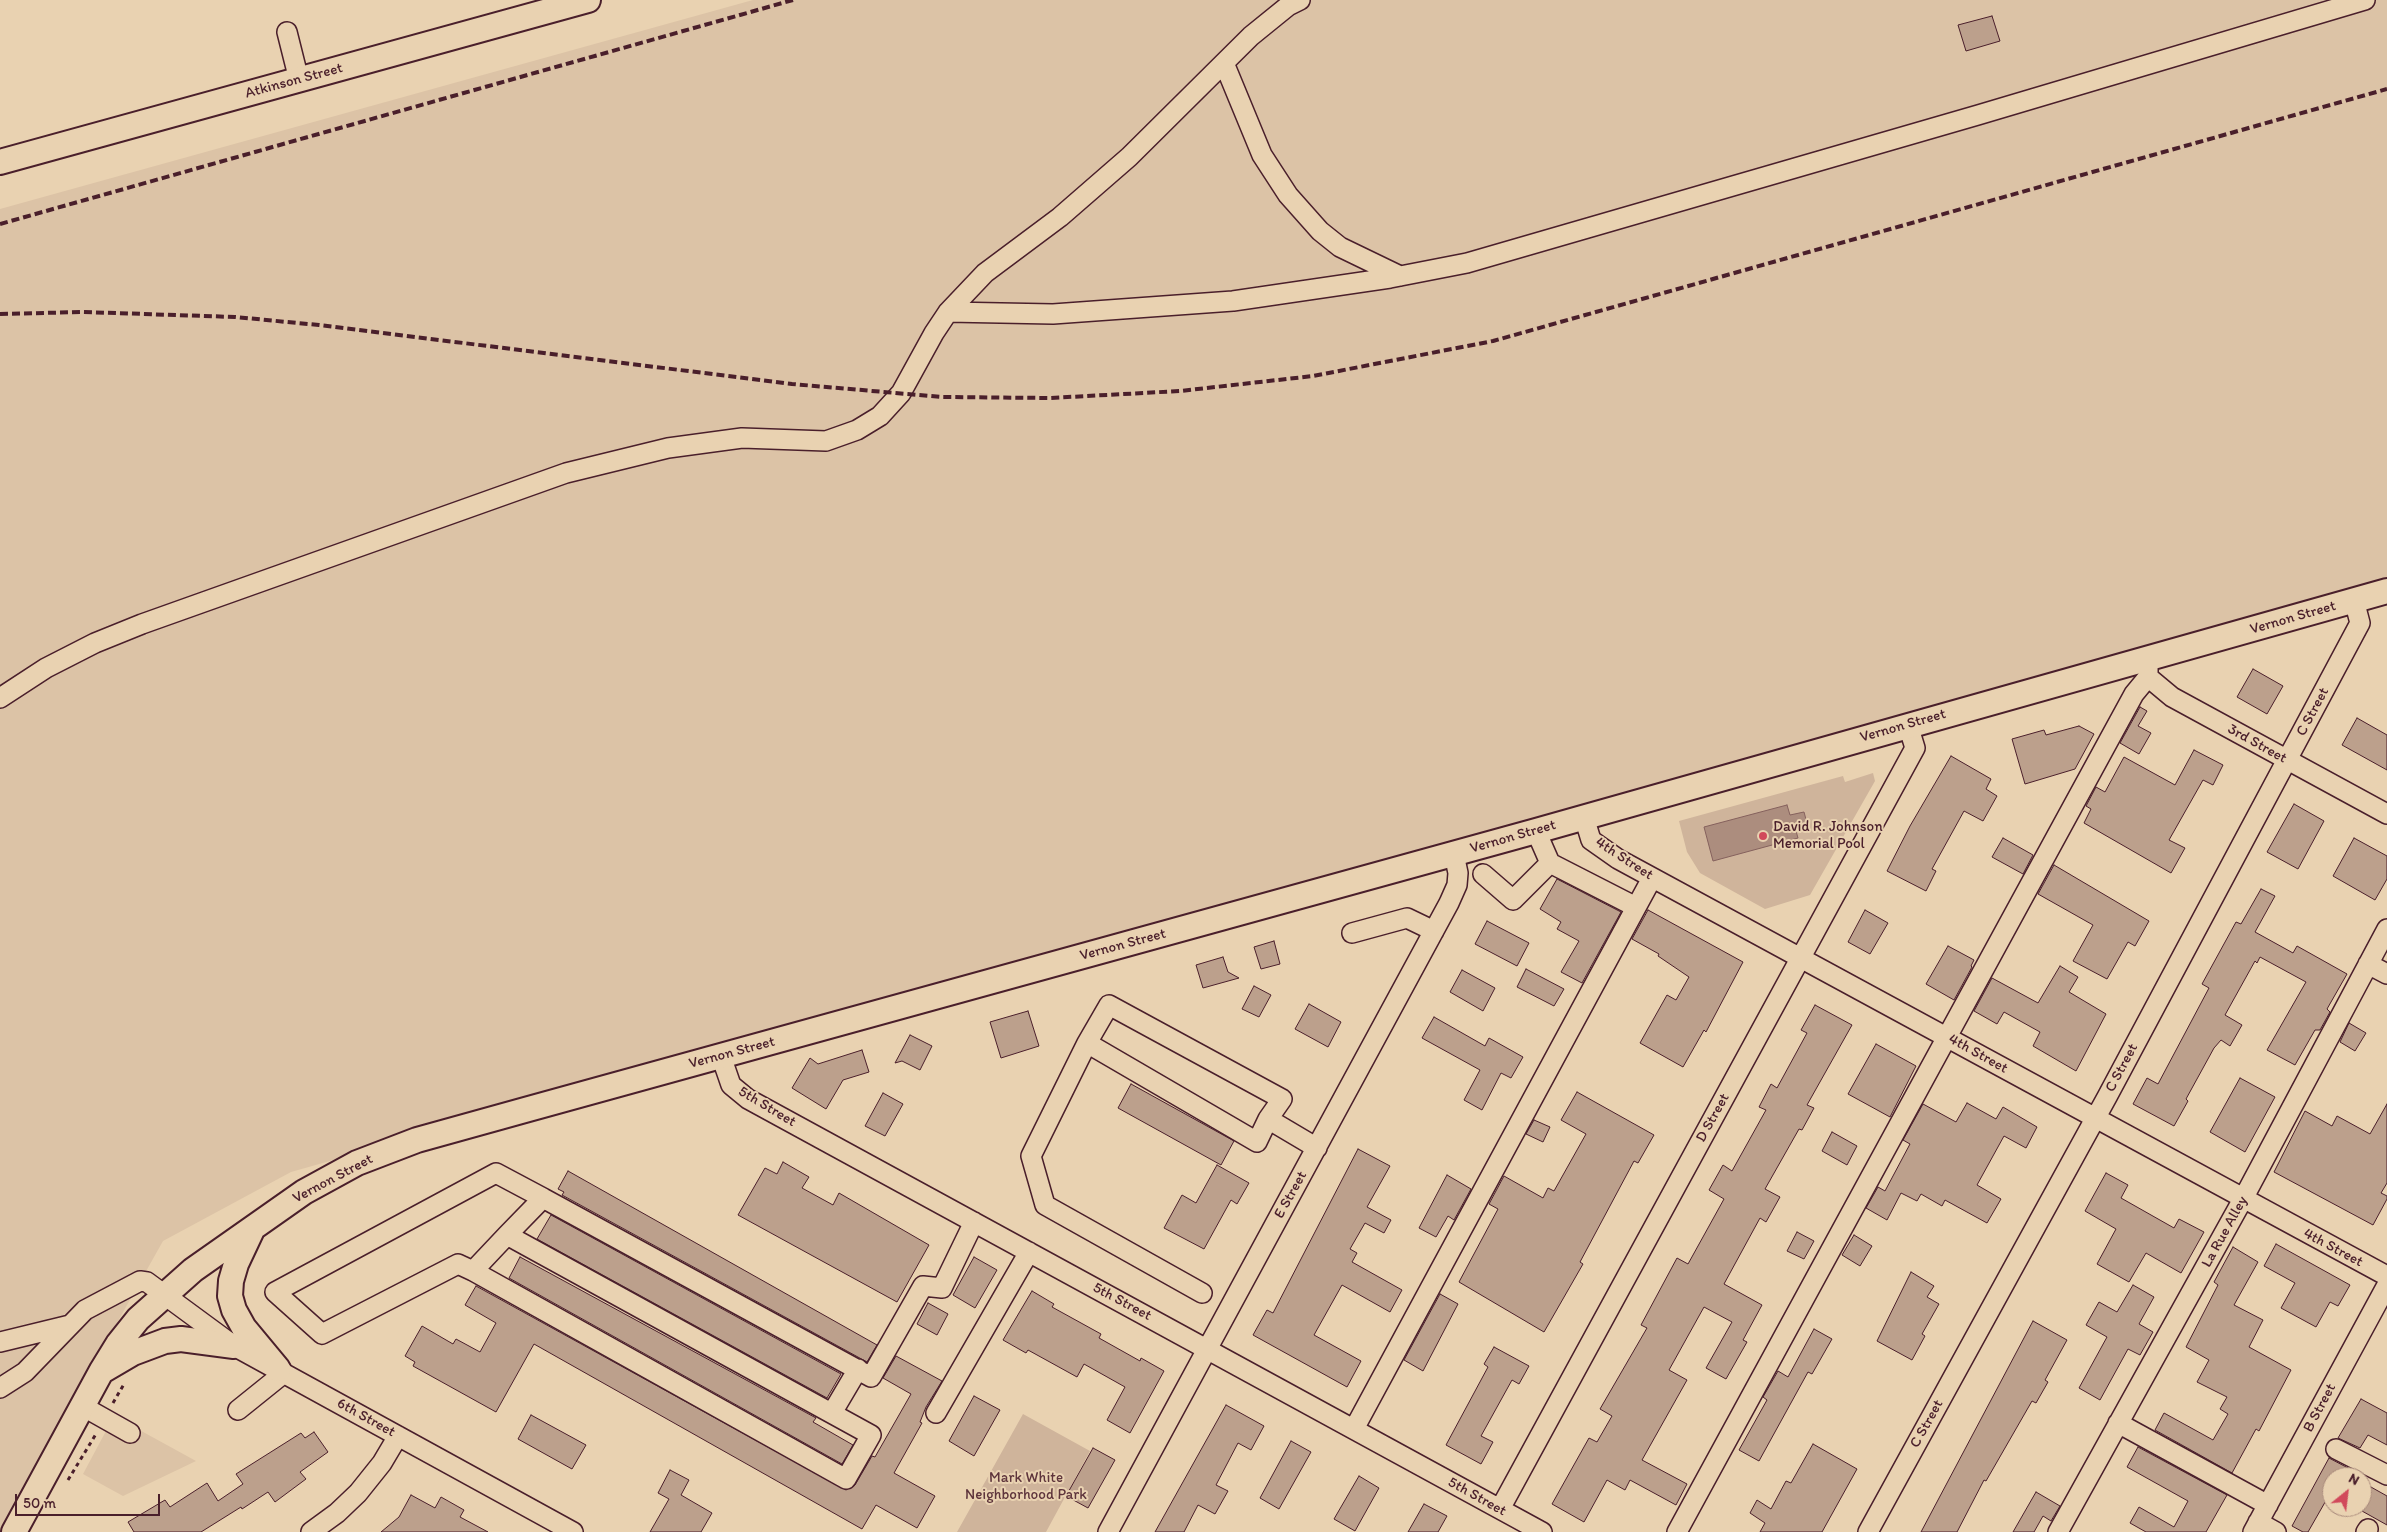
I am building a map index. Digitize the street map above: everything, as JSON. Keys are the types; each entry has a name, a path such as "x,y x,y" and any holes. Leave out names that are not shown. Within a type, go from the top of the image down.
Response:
{"main road":[{"name":"Atkinson Street","path":"0,162 588,0"},
{"name":"Vernon Street","path":"14,1532 102,1370 118,1344 138,1319 193,1270 304,1192 357,1163 408,1144 1454,854 1908,725 2148,667 2387,591"},
{"path":"253,1228 236,1264 231,1281 230,1296 234,1310 244,1328 281,1371"},
{"path":"102,1370 133,1353 165,1341 182,1339 234,1346"}],"street":[{"path":"0,698 46,668 95,643 126,630 566,473 668,448 742,438 826,442 857,430 880,416 901,393 934,333 948,312 985,273 1060,217 1128,157 1251,36 1288,6 1300,0"},
{"path":"948,312 1053,314 1224,302 1400,276 1467,263 2365,0"},
{"path":"287,32 300,80"},
{"path":"1224,62 1262,155 1288,195 1320,231 1340,247 1400,276"},
{"name":"C Street","path":"1868,1532 2095,1118 2360,623 2354,600"},
{"path":"1677,1532 1948,1038 2148,667"},
{"name":"3rd Street","path":"2148,667 2172,697 2387,814"},
{"name":"D Street","path":"1500,1509 1915,748 1908,725"},
{"name":"4th Street","path":"1584,817 1591,840 1618,859 2387,1276"},
{"path":"1536,831 1550,862 1636,907"},
{"name":"E Street","path":"1108,1532 1434,931 1457,885 1458,873 1454,854"},
{"path":"1483,874 1513,900 1550,862"},
{"path":"1354,1429 1652,878"},
{"path":"1352,933 1406,918 1434,931"},
{"name":"La Rue Alley","path":"2058,1532 2243,1199 2387,929"},
{"path":"2368,964 2387,974"},
{"path":"1087,1042 1257,1142 1268,1119 1282,1098 1109,1005 1087,1042 1031,1156 1045,1205 1202,1293"},
{"name":"5th Street","path":"721,1056 731,1085 744,1096 1542,1532"},
{"path":"1268,1119 1317,1148"},
{"path":"506,1235 871,1435 846,1479 458,1264 322,1334 274,1292 496,1173 871,1377 923,1286 942,1288 974,1222"},
{"path":"473,1271 543,1198"},
{"path":"936,1413 1029,1252"},
{"name":"6th Street","path":"70,1325 85,1310 140,1281 147,1282 234,1346 574,1532"},
{"name":"B Street","path":"2255,1527 2387,1285"},
{"path":"0,1342 70,1325"},
{"path":"0,1388 25,1372 70,1325"},
{"path":"832,1414 858,1370"},
{"path":"238,1410 281,1371"},
{"path":"82,1406 130,1433"},
{"path":"2118,1423 2268,1505"},
{"path":"311,1532 337,1513 358,1492 382,1463 398,1436"},
{"path":"2336,1449 2387,1475"},
{"path":"2255,1527 2276,1532"}],"path":[{"path":"64,1487 78,1467 126,1381"}],"shaded area":[{"path":"753,0 2387,0 2387,578 291,1172 163,1241 0,1531 0,209"},
{"path":"1787,805 1790,815 1804,812 1808,827 1796,831 1798,838 1713,861 1704,827"},
{"path":"114,1416 196,1461 123,1496 83,1474"}],"green space":[{"name":"David R. Johnson Memorial Pool","path":"1873,773 1875,781 1810,895 1765,909 1700,873 1687,852 1679,821 1843,776 1845,782"},
{"name":"Mark White Neighborhood Park","path":"1023,1414 1090,1451 1046,1532 957,1532"}],"building":[{"path":"1992,16 2000,41 1966,51 1958,25"},
{"path":"2253,669 2283,686 2267,714 2237,697"},
{"path":"2140,707 2147,711 2138,726 2151,733 2139,754 2120,743"},
{"path":"2357,718 2387,735 2387,770 2342,745"},
{"path":"2079,726 2094,734 2075,769 2025,784 2012,739 2044,730 2046,735"},
{"path":"2194,750 2223,765 2213,785 2203,780 2169,840 2185,848 2171,873 2084,823 2091,809 2086,806 2096,787 2105,792 2124,757 2175,785"},
{"path":"1951,756 1991,779 1986,789 1997,796 1983,821 1964,811 1932,869 1936,871 1926,891 1887,871 1910,826"},
{"path":"2294,804 2324,821 2298,869 2267,852"},
{"path":"2003,838 2033,855 2023,874 1992,857"},
{"path":"2354,838 2387,856 2387,879 2375,900 2333,876"},
{"path":"2054,865 2149,921 2135,946 2128,942 2107,979 2073,961 2093,925 2038,894"},
{"path":"1557,879 1621,912 1582,983 1561,972 1579,941 1557,929 1561,922 1540,909"},
{"path":"2261,889 2275,896 2255,932 2293,953 2297,946 2347,974 2327,1009 2330,1012 2320,1030 2315,1030 2295,1065 2267,1050 2306,982 2260,957 2257,963 2255,961 2225,1015 2242,1025 2230,1046 2221,1040 2214,1048 2186,1099 2188,1101 2174,1126 2133,1104 2147,1078 2158,1084 2209,988 2202,984 2236,922 2241,924"},
{"path":"1648,910 1743,962 1706,1032 1704,1030 1683,1067 1640,1043 1667,995 1676,1000 1689,977 1658,956 1659,954 1632,939"},
{"path":"1865,910 1888,923 1870,954 1848,942"},
{"path":"1487,921 1529,943 1517,966 1475,944"},
{"path":"1274,941 1280,964 1261,969 1254,947"},
{"path":"1948,946 1974,960 1954,1000 1926,984"},
{"path":"1223,957 1228,972 1239,978 1203,988 1196,965"},
{"path":"2060,966 2078,977 2069,992 2106,1014 2076,1071 2033,1046 2040,1032 2004,1012 1997,1024 1974,1011 1992,978 2038,1003"},
{"path":"1526,969 1564,989 1554,1006 1517,987"},
{"path":"1462,970 1495,988 1483,1011 1450,992"},
{"path":"1254,986 1271,995 1259,1017 1242,1009"},
{"path":"1309,1004 1341,1022 1328,1047 1295,1029"},
{"path":"1815,1005 1852,1025 1807,1105 1814,1108 1802,1130 1799,1129 1765,1189 1780,1197 1766,1222 1760,1218 1724,1284 1762,1305 1743,1340 1747,1342 1726,1379 1706,1368 1732,1322 1704,1307 1669,1370 1687,1380 1642,1460 1687,1484 1676,1505 1630,1480 1625,1490 1607,1480 1584,1522 1552,1504 1589,1438 1597,1442 1612,1416 1600,1409 1647,1328 1641,1325 1677,1258 1688,1264 1724,1199 1709,1190 1723,1165 1732,1171 1766,1110 1759,1107 1771,1084 1777,1088 1807,1033 1801,1030"},
{"path":"1028,1011 1039,1046 1001,1058 990,1022"},
{"path":"1434,1017 1485,1046 1489,1038 1523,1057 1511,1078 1501,1073 1482,1110 1464,1100 1480,1070 1422,1038"},
{"path":"2349,1023 2366,1033 2355,1051 2340,1042"},
{"path":"910,1035 932,1046 920,1070 902,1061 895,1063"},
{"path":"1876,1044 1916,1066 1890,1117 1848,1094"},
{"path":"862,1050 869,1072 843,1080 826,1109 792,1088 810,1058 818,1064"},
{"path":"2240,1078 2275,1097 2245,1152 2210,1132"},
{"path":"1131,1084 1234,1141 1221,1165 1118,1108"},
{"path":"1577,1092 1654,1135 1638,1163 1634,1161 1580,1262 1583,1264 1544,1332 1459,1282 1498,1209 1489,1204 1504,1176 1543,1198 1548,1188 1554,1191 1586,1134 1561,1120"},
{"path":"883,1093 903,1104 885,1136 865,1126"},
{"path":"1967,1103 1996,1119 2003,1107 2037,1127 2026,1148 2004,1136 1977,1185 2001,1199 1987,1223 1945,1200 1942,1206 1921,1194 1917,1201 1901,1193 1887,1220 1866,1208 1878,1187 1885,1191 1910,1144 1903,1140 1923,1104 1956,1122"},
{"path":"2387,1104 2387,1183 2381,1193 2387,1196 2387,1199 2373,1225 2274,1172 2305,1111 2332,1126 2337,1116 2370,1134"},
{"path":"1534,1120 1550,1127 1543,1142 1526,1134"},
{"path":"1832,1132 1857,1146 1847,1165 1822,1151"},
{"path":"1358,1149 1390,1166 1367,1207 1391,1220 1384,1233 1365,1223 1350,1249 1357,1253 1352,1262 1402,1290 1390,1312 1342,1285 1314,1335 1361,1361 1347,1387 1253,1335 1267,1310 1273,1313"},
{"path":"783,1162 809,1177 802,1188 833,1205 839,1193 929,1245 897,1302 738,1215 765,1168 777,1174"},
{"path":"1217,1165 1249,1183 1237,1204 1231,1200 1204,1249 1164,1228 1182,1195 1196,1203"},
{"path":"568,1171 877,1345 867,1362 562,1195 564,1192 558,1189"},
{"path":"2106,1173 2128,1185 2121,1198 2174,1228 2179,1219 2204,1232 2181,1273 2146,1253 2129,1282 2097,1264 2116,1229 2085,1211"},
{"path":"1447,1175 1471,1189 1454,1220 1448,1216 1436,1237 1419,1228"},
{"path":"551,1215 841,1374 827,1398 537,1239"},
{"path":"1797,1232 1814,1241 1804,1259 1787,1251"},
{"path":"1854,1235 1872,1246 1860,1266 1842,1255"},
{"path":"2276,1244 2350,1285 2338,1306 2330,1302 2316,1327 2281,1308 2295,1283 2264,1266"},
{"path":"2233,1247 2258,1262 2234,1305 2263,1320 2249,1347 2291,1370 2259,1431 2256,1429 2232,1473 2155,1430 2164,1413 2213,1440 2228,1414 2220,1409 2227,1397 2197,1382 2209,1360 2186,1347 2218,1285 2214,1282"},
{"path":"520,1257 816,1418 813,1422 853,1445 842,1464 509,1278"},
{"path":"974,1257 997,1270 975,1308 953,1295"},
{"path":"1911,1272 1934,1286 1927,1297 1939,1304 1922,1334 1925,1336 1912,1360 1877,1341"},
{"path":"2133,1285 2154,1297 2139,1324 2153,1332 2140,1355 2128,1349 2100,1400 2079,1388 2107,1337 2086,1325 2099,1302 2117,1312"},
{"path":"476,1286 846,1490 855,1485 872,1456 875,1457 911,1394 883,1378 896,1356 942,1381 926,1407 920,1422 922,1423 894,1473 935,1496 917,1528 876,1505 862,1529 534,1344 496,1412 413,1366 415,1362 405,1356 422,1326 453,1344 456,1339 480,1352 496,1323 465,1305"},
{"path":"1032,1291 1054,1304 1052,1307 1101,1334 1099,1338 1140,1361 1141,1358 1164,1371 1130,1433 1107,1420 1125,1387 1084,1364 1077,1377 1028,1350 1026,1353 1003,1340"},
{"path":"1440,1294 1458,1304 1423,1371 1404,1360"},
{"path":"928,1303 948,1314 937,1335 917,1324"},
{"path":"2033,1321 2067,1340 2045,1380 2048,1382 2036,1403 2032,1401 1986,1481 1984,1480 1957,1532 1921,1532"},
{"path":"1814,1329 1832,1339 1812,1374 1808,1372 1759,1461 1739,1450 1767,1400 1763,1397 1778,1371 1788,1377"},
{"path":"1494,1347 1529,1366 1519,1384 1512,1380 1481,1436 1493,1442 1481,1464 1446,1445 1488,1367 1484,1364"},
{"path":"974,1396 1000,1410 974,1456 949,1441"},
{"path":"2361,1399 2387,1413 2387,1445 2368,1435 2360,1448 2338,1438"},
{"path":"1226,1405 1264,1426 1251,1450 1238,1443 1216,1485 1228,1491 1215,1514 1198,1505 1184,1532 1155,1532"},
{"path":"531,1415 586,1445 572,1469 518,1439"},
{"path":"314,1432 328,1452 300,1472 306,1479 275,1502 268,1492 201,1532 134,1532 128,1522 165,1500 170,1507 207,1483 218,1501 243,1484 236,1474 301,1433 305,1438"},
{"path":"1291,1441 1311,1452 1279,1509 1260,1498"},
{"path":"1813,1444 1857,1469 1822,1532 1760,1532 1765,1523 1750,1513 1757,1500 1771,1509 1786,1481 1791,1483"},
{"path":"2138,1447 2227,1495 2206,1532 2146,1532 2130,1523 2139,1507 2174,1527 2188,1501 2127,1467"},
{"path":"1093,1448 1115,1460 1088,1508 1066,1496"},
{"path":"2329,1458 2346,1467 2324,1467"},
{"path":"670,1470 689,1480 681,1495 712,1513 701,1532 650,1532 669,1499 658,1493"},
{"path":"2322,1471 2322,1508 2308,1532 2303,1532 2292,1526"},
{"path":"1359,1476 1379,1488 1355,1531 1334,1519"},
{"path":"2372,1488 2387,1496 2387,1525 2372,1517"},
{"path":"2036,1492 2060,1506 2051,1521 2043,1516 2034,1532 2013,1532"},
{"path":"411,1495 435,1508 441,1497 464,1510 460,1517 488,1532 381,1532 399,1517"},
{"path":"1424,1504 1447,1516 1438,1532 1408,1532"}],"railway":[{"path":"0,224 793,0"},
{"path":"0,314 83,312 235,317 319,325 792,384 942,397 1050,398 1180,391 1313,376 1493,341 2387,89"}],"place":[{"name":"David R. Johnson Memorial Pool","path":"1763,836"}]}
